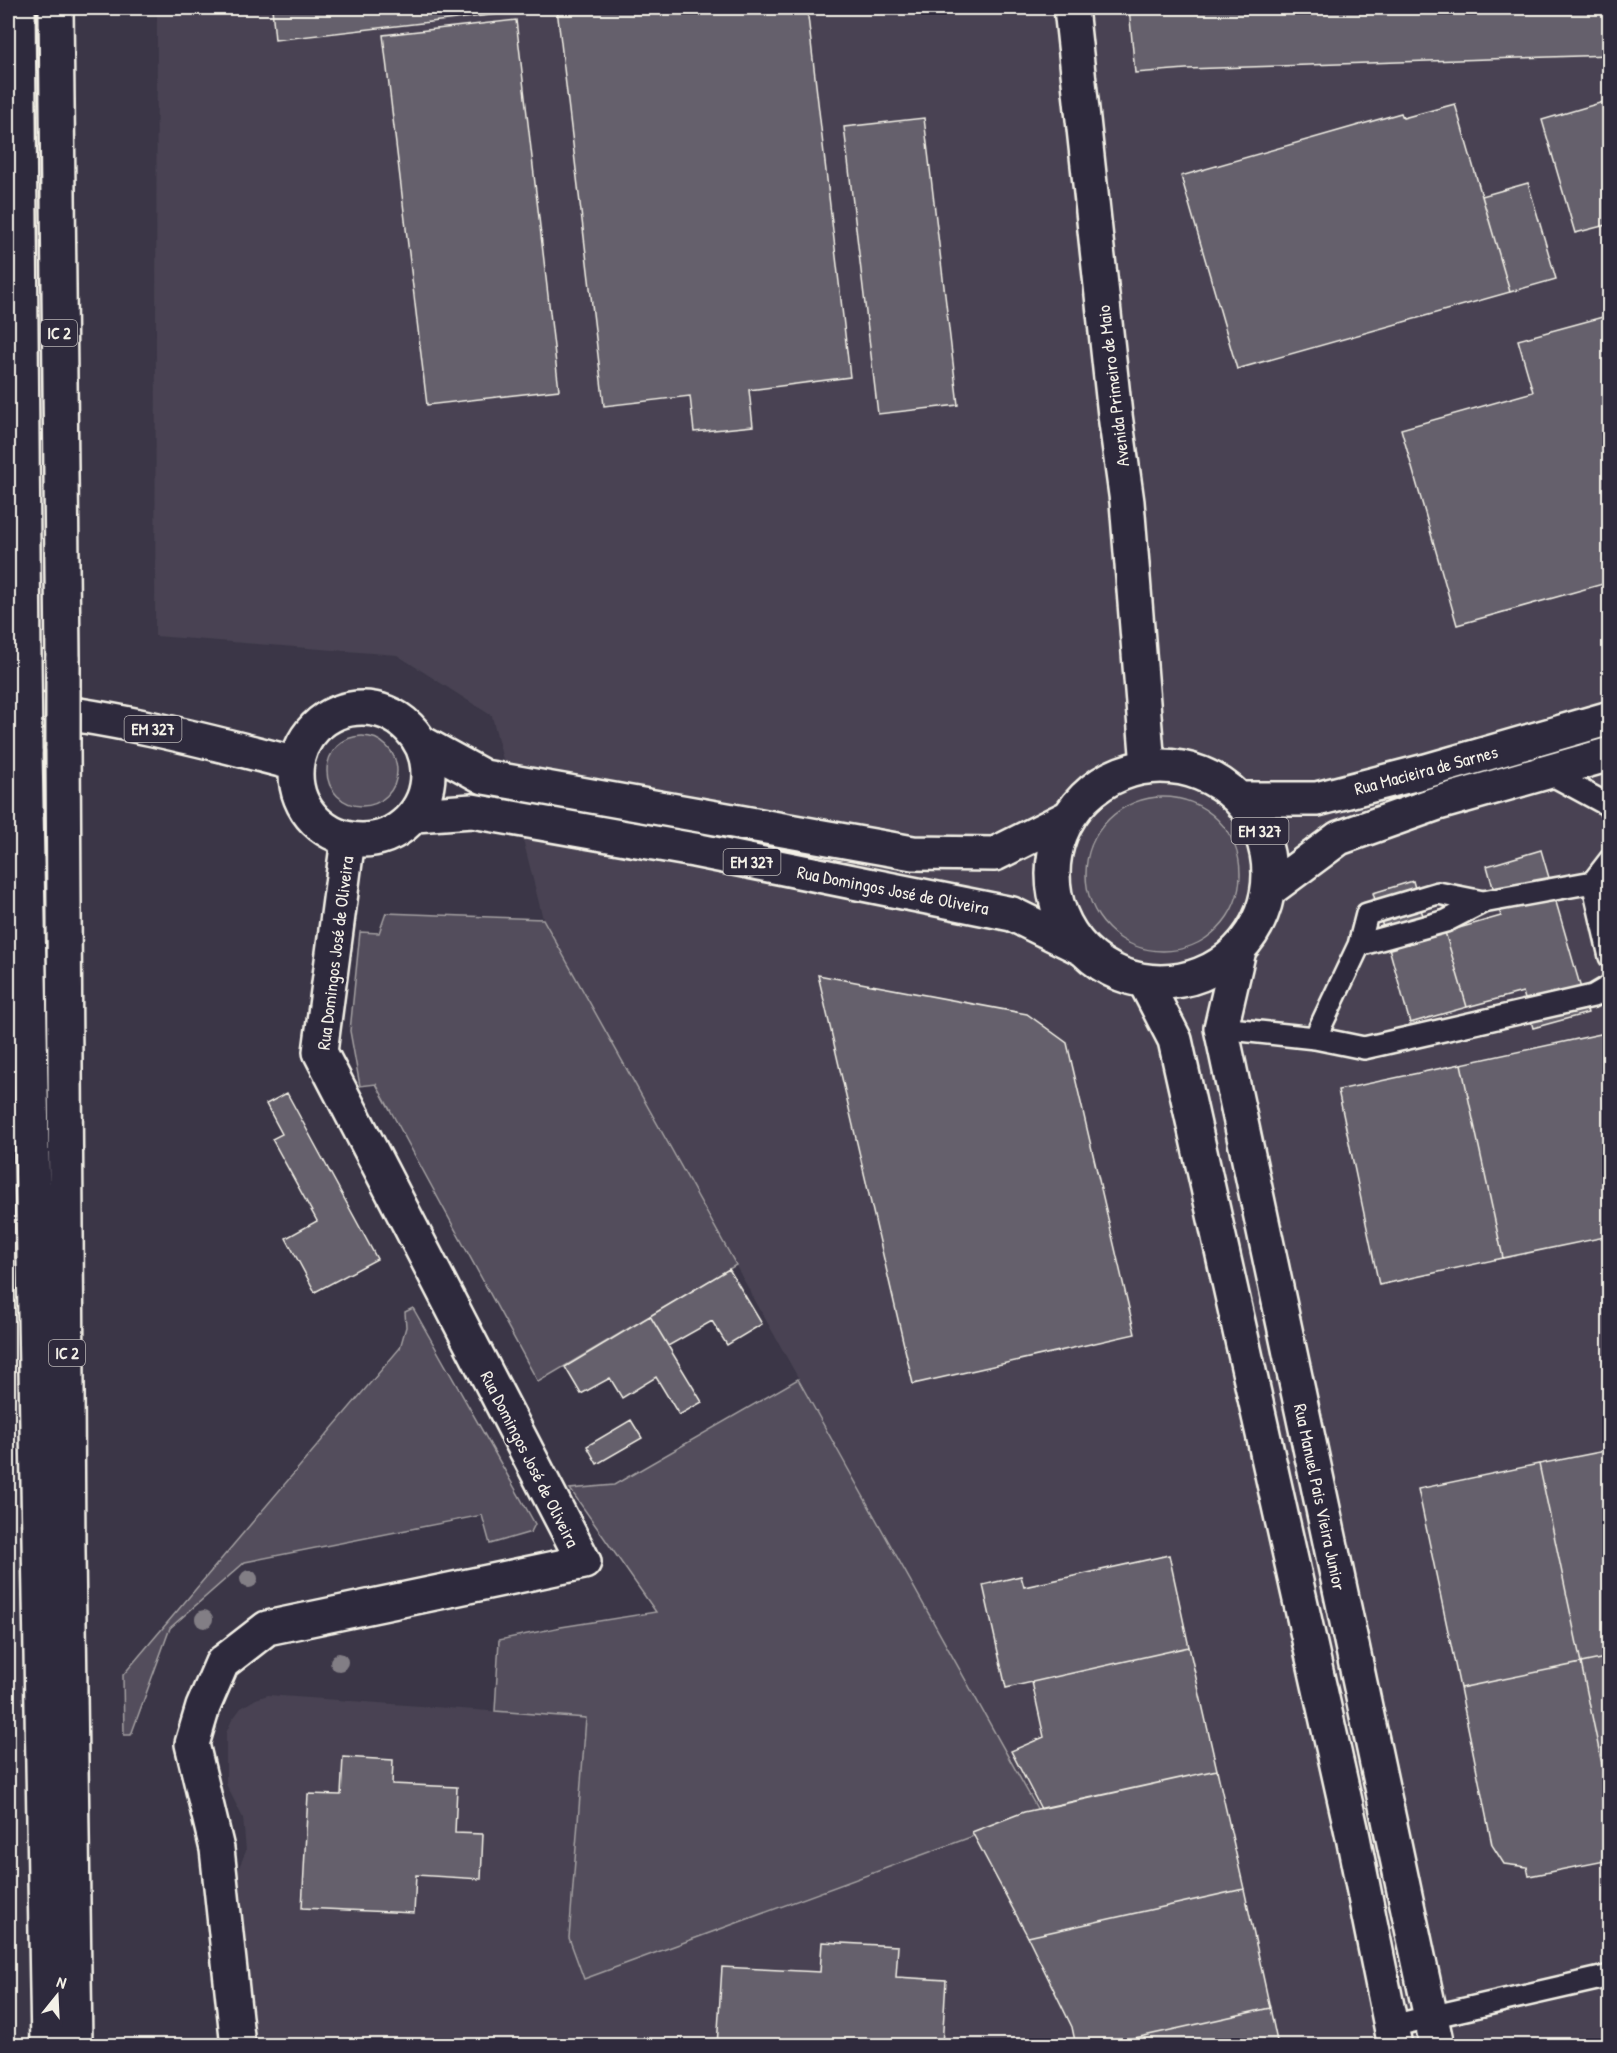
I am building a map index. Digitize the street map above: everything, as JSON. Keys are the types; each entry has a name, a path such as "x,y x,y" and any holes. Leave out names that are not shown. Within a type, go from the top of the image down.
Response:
{"main road":[{"name":"IC 2","path":"18,8 25,750 48,2046"},
{"name":"IC 2","path":"56,8 63,659 68,1529 75,2046"},
{"name":"Avenida Primeiro de Maio","path":"1071,8 1115,415 1127,502 1148,766"},
{"name":"EM 327","path":"8,706 111,719 296,764"},
{"name":"Rua Domingos José de Oliveira","path":"351,709 371,709 391,714 408,726 420,742 427,760 429,780 424,799 415,815 402,828 385,837 367,840 348,839 330,832 314,819 302,803 296,784 296,764 303,744 315,728 331,716 351,709"},
{"name":"Rua Macieira de Sarnes","path":"1239,799 1317,799 1426,771 1610,718"},
{"name":"Rua Domingos José de Oliveira","path":"420,742 484,777 914,853 995,855 1067,818"},
{"name":"Rua Macieira de Sarnes","path":"1269,890 1339,838 1435,804 1610,754"},
{"name":"EM 327","path":"1148,766 1182,767 1213,779 1239,799 1258,826 1268,857 1269,890 1259,922 1239,950 1213,970 1181,981 1144,982 1110,970 1081,948 1060,917 1051,882 1054,849 1067,818 1088,792 1116,775 1148,766"},
{"name":"Rua Domingos José de Oliveira","path":"415,815 472,811 717,855 1012,914 1081,948"},
{"name":"Rua Domingos José de Oliveira","path":"238,2046 217,1849 192,1744 203,1707 222,1663 267,1628 584,1563 320,1052 348,839"},
{"name":"Rua Manuel Pais Vieira Junior","path":"1239,950 1221,1028 1434,2031"},
{"path":"1144,982 1175,1040 1353,1837 1393,2036"}],"lane":[{"path":"1547,772 1610,809"},
{"path":"1359,945 1446,921 1483,902 1593,882 1610,860"},
{"path":"1593,882 1610,957"},
{"path":"1315,1038 1359,945 1367,914 1438,893 1483,902"},
{"path":"1221,1028 1315,1038 1364,1048 1593,996 1610,986"},
{"path":"1393,2036 1434,2031 1610,1976"}],"shaded area":[{"path":"157,8 1609,8 1609,2045 252,2045 234,1879 246,1851 243,1818 226,1784 226,1733 241,1708 268,1695 586,1718 569,1938 584,1979 1039,1811 543,919 492,716 397,655 155,636"},
{"path":"362,736 375,739 387,746 394,758 397,771 394,784 387,796 375,803 362,806 349,803 337,796 330,784 327,771 330,758 337,746 349,739"},
{"path":"1163,797 1178,798 1193,803 1218,819 1234,844 1239,859 1239,889 1234,904 1218,929 1193,945 1178,950 1163,951 1148,950 1133,945 1108,929 1092,904 1087,889 1086,874 1087,859 1092,844 1108,819 1133,803 1148,798"},
{"path":"386,913 543,919 736,1265 538,1382 376,1084 360,1086 350,1031 360,932 379,933"},
{"path":"413,1308 535,1524 531,1532 490,1544 482,1515 245,1562 170,1628 131,1735 124,1735 123,1675 400,1348 406,1327 405,1312"},
{"path":"798,1379 1039,1812 584,1979 569,1938 586,1718 495,1711 499,1640 561,1627 656,1612 570,1489 614,1485"}],"building":[{"path":"272,8 534,8 535,10 275,40"},
{"path":"807,8 850,377 749,390 753,426 694,432 690,396 604,406 557,9"},
{"path":"1129,8 1610,8 1610,55 1186,69 1135,73"},
{"path":"516,20 559,390 427,405 383,35"},
{"path":"1610,100 1610,209 1606,210 1610,224 1575,233 1542,120"},
{"path":"1455,104 1510,292 1237,369 1181,176 1401,113 1403,118"},
{"path":"924,118 958,405 878,414 844,127"},
{"path":"1528,183 1556,279 1510,292 1482,196"},
{"path":"1610,315 1610,582 1457,625 1401,429 1533,392 1518,340"},
{"path":"1541,850 1588,1013 1533,1028 1523,992 1467,1007 1445,932 1501,916 1487,866"},
{"path":"1413,881 1429,937 1389,948 1373,893"},
{"path":"1445,932 1467,1007 1410,1023 1389,948"},
{"path":"818,975 1027,1014 1067,1043 1135,1334 913,1384"},
{"path":"1610,1032 1610,1236 1503,1258 1461,1064"},
{"path":"1461,1064 1503,1258 1379,1285 1338,1090"},
{"path":"287,1093 377,1259 315,1292 286,1238 317,1221 272,1139 282,1134 266,1104"},
{"path":"729,1269 762,1324 727,1345 712,1321 668,1346 650,1316"},
{"path":"650,1316 702,1402 679,1415 656,1377 622,1398 610,1378 581,1394 565,1367"},
{"path":"631,1420 642,1438 597,1464 587,1446"},
{"path":"1610,1450 1610,1657 1581,1663 1539,1464"},
{"path":"1539,1464 1581,1663 1460,1688 1418,1489"},
{"path":"1169,1555 1189,1647 1006,1688 983,1585 1021,1576 1024,1587"},
{"path":"1189,1647 1217,1770 1041,1809 1011,1751 1044,1737 1032,1682"},
{"path":"1610,1657 1610,1803 1581,1663"},
{"path":"1581,1663 1610,1803 1610,1860 1529,1876 1527,1867 1504,1864 1492,1845 1460,1688"},
{"path":"343,1757 393,1760 392,1784 457,1787 455,1833 483,1834 481,1879 416,1875 414,1913 302,1908 308,1794 341,1795"},
{"path":"1217,1770 1244,1889 1028,1937 972,1832 1024,1812"},
{"path":"1244,1889 1270,2008 1099,2046 1076,2046 1072,2027 1028,1937"},
{"path":"822,1942 898,1946 896,1977 946,1980 942,2046 717,2046 722,1967 820,1972"},
{"path":"1270,2008 1278,2046 1099,2046"}]}
